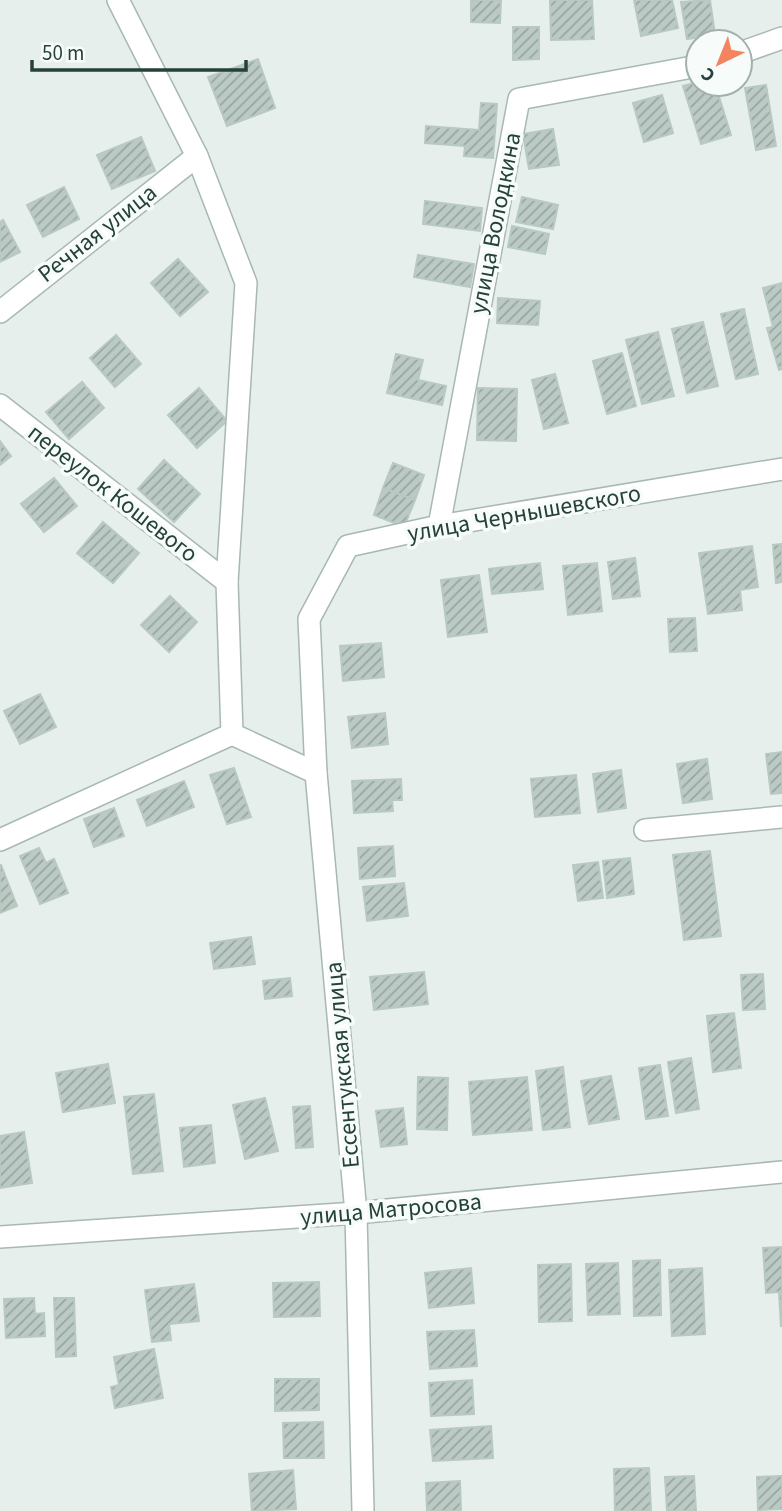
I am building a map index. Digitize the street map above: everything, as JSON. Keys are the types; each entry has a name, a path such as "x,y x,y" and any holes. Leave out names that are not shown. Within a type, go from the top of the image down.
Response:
{"street":[{"path":"118,0 197,156 246,283 227,582 232,734"},
{"path":"754,48 782,37"},
{"name":"улица Володкина","path":"439,526 519,99 684,69"},
{"name":"Речная улица","path":"0,312 12,299 197,156"},
{"name":"переулок Кошевого","path":"0,405 227,582"},
{"name":"улица Чернышевского","path":"309,619 348,546 439,526 782,469"},
{"name":"Ессентукская улица","path":"309,619 316,773 356,1213 363,1511"},
{"path":"0,840 232,734 316,773"},
{"path":"645,830 782,817"},
{"name":"улица Матросова","path":"0,1237 356,1213 782,1172"}],"building":[{"path":"471,0 501,0 500,23 471,22"},
{"path":"550,0 592,0 594,39 551,40"},
{"path":"634,0 672,0 678,28 641,36"},
{"path":"710,0 714,28 685,28 681,2"},
{"path":"513,27 539,27 539,59 513,60"},
{"path":"258,59 275,108 227,126 208,77"},
{"path":"766,85 776,146 756,150 747,98 754,98 754,87"},
{"path":"662,95 673,133 644,142 633,103"},
{"path":"687,98 719,98 731,135 701,144"},
{"path":"481,103 497,104 493,158 464,156 465,146 425,143 426,126 479,130"},
{"path":"553,129 559,165 529,169 523,134"},
{"path":"141,137 155,171 112,189 97,155"},
{"path":"64,187 79,219 43,237 27,205"},
{"path":"522,197 558,205 553,229 516,222"},
{"path":"425,201 482,208 480,231 423,224"},
{"path":"3,220 20,252 0,262 0,222"},
{"path":"512,226 549,234 545,254 508,247"},
{"path":"418,255 474,264 470,287 414,277"},
{"path":"178,259 208,292 180,316 151,283"},
{"path":"782,283 782,369 779,370 767,328 773,327 763,288"},
{"path":"498,298 540,301 538,325 497,323"},
{"path":"744,309 758,374 736,379 721,314"},
{"path":"703,322 718,386 687,393 672,329"},
{"path":"658,332 674,396 642,404 626,340"},
{"path":"116,335 141,364 115,387 90,358"},
{"path":"622,353 636,406 607,414 593,361"},
{"path":"396,354 423,360 418,380 446,386 442,405 387,393"},
{"path":"555,374 568,423 544,429 532,380"},
{"path":"82,382 104,408 69,439 46,412"},
{"path":"199,388 227,421 197,448 168,415"},
{"path":"478,388 517,389 516,441 477,440"},
{"path":"0,441 11,456 0,465"},
{"path":"164,460 200,494 174,522 138,489"},
{"path":"393,463 424,475 415,500 383,488"},
{"path":"54,478 77,506 44,532 21,504"},
{"path":"383,488 415,500 404,527 374,515"},
{"path":"103,522 139,553 113,583 77,553"},
{"path":"782,544 782,582 776,583 773,545"},
{"path":"752,546 758,587 740,590 742,610 708,614 699,553"},
{"path":"635,558 640,596 613,599 608,562"},
{"path":"540,563 543,589 492,594 489,569"},
{"path":"597,563 602,611 568,615 563,566"},
{"path":"479,575 487,632 448,637 441,580"},
{"path":"170,596 197,622 169,652 141,625"},
{"path":"695,618 697,651 670,652 668,619"},
{"path":"381,643 384,677 343,681 340,646"},
{"path":"40,694 56,727 20,744 4,711"},
{"path":"385,713 388,744 352,748 348,717"},
{"path":"782,752 782,793 771,794 766,754"},
{"path":"707,759 712,799 683,803 677,764"},
{"path":"234,768 251,817 227,824 210,775"},
{"path":"621,770 626,808 598,812 593,774"},
{"path":"576,775 580,813 535,817 531,779"},
{"path":"401,779 402,800 392,800 393,811 354,813 352,781"},
{"path":"184,781 194,807 147,826 137,800"},
{"path":"114,808 124,836 94,847 84,819"},
{"path":"393,846 395,876 360,879 358,848"},
{"path":"39,848 46,863 54,859 68,893 40,904 20,856"},
{"path":"710,851 721,936 684,940 673,855"},
{"path":"630,858 634,894 607,898 603,861"},
{"path":"598,862 603,898 578,901 573,865"},
{"path":"0,865 17,906 0,913"},
{"path":"404,883 408,916 367,921 363,887"},
{"path":"251,937 255,964 214,969 210,943"},
{"path":"424,972 428,1004 374,1010 370,977"},
{"path":"763,974 765,1009 743,1010 741,975"},
{"path":"290,978 292,996 265,999 263,981"},
{"path":"734,1013 741,1068 713,1072 707,1016"},
{"path":"691,1058 699,1109 676,1113 668,1062"},
{"path":"108,1064 115,1103 63,1112 56,1073"},
{"path":"660,1065 668,1116 646,1119 639,1068"},
{"path":"563,1067 570,1127 543,1130 536,1071"},
{"path":"611,1076 619,1119 589,1124 581,1081"},
{"path":"418,1077 448,1078 447,1130 417,1129"},
{"path":"527,1077 532,1130 473,1135 469,1082"},
{"path":"154,1094 163,1171 133,1174 124,1097"},
{"path":"265,1098 278,1151 245,1159 233,1105"},
{"path":"310,1106 313,1147 296,1148 293,1107"},
{"path":"403,1108 407,1144 381,1147 376,1111"},
{"path":"211,1125 215,1163 184,1167 180,1128"},
{"path":"24,1132 32,1183 0,1188 0,1136"},
{"path":"782,1247 781,1326 779,1292 766,1293 763,1248"},
{"path":"660,1260 661,1315 634,1316 633,1261"},
{"path":"618,1263 620,1314 588,1315 586,1264"},
{"path":"571,1264 572,1321 539,1322 538,1265"},
{"path":"471,1268 474,1303 429,1308 425,1273"},
{"path":"702,1268 705,1334 672,1336 669,1270"},
{"path":"319,1282 320,1316 274,1317 273,1283"},
{"path":"194,1284 199,1321 169,1324 171,1340 152,1342 145,1290"},
{"path":"34,1298 35,1314 44,1313 45,1336 6,1338 4,1299"},
{"path":"54,1298 74,1298 76,1356 56,1357"},
{"path":"474,1330 477,1366 430,1369 427,1332"},
{"path":"154,1349 163,1398 115,1408 111,1387 119,1385 114,1357"},
{"path":"275,1379 319,1379 319,1410 275,1411"},
{"path":"472,1380 474,1414 431,1416 429,1383"},
{"path":"323,1422 324,1458 284,1458 283,1423"},
{"path":"491,1426 493,1458 433,1461 430,1430"},
{"path":"649,1468 651,1511 615,1511 614,1469"},
{"path":"293,1470 296,1509 252,1511 249,1474"},
{"path":"694,1476 696,1511 667,1511 665,1477"},
{"path":"782,1476 782,1509 758,1510 757,1477"},
{"path":"460,1481 461,1511 427,1511 426,1483"}]}
